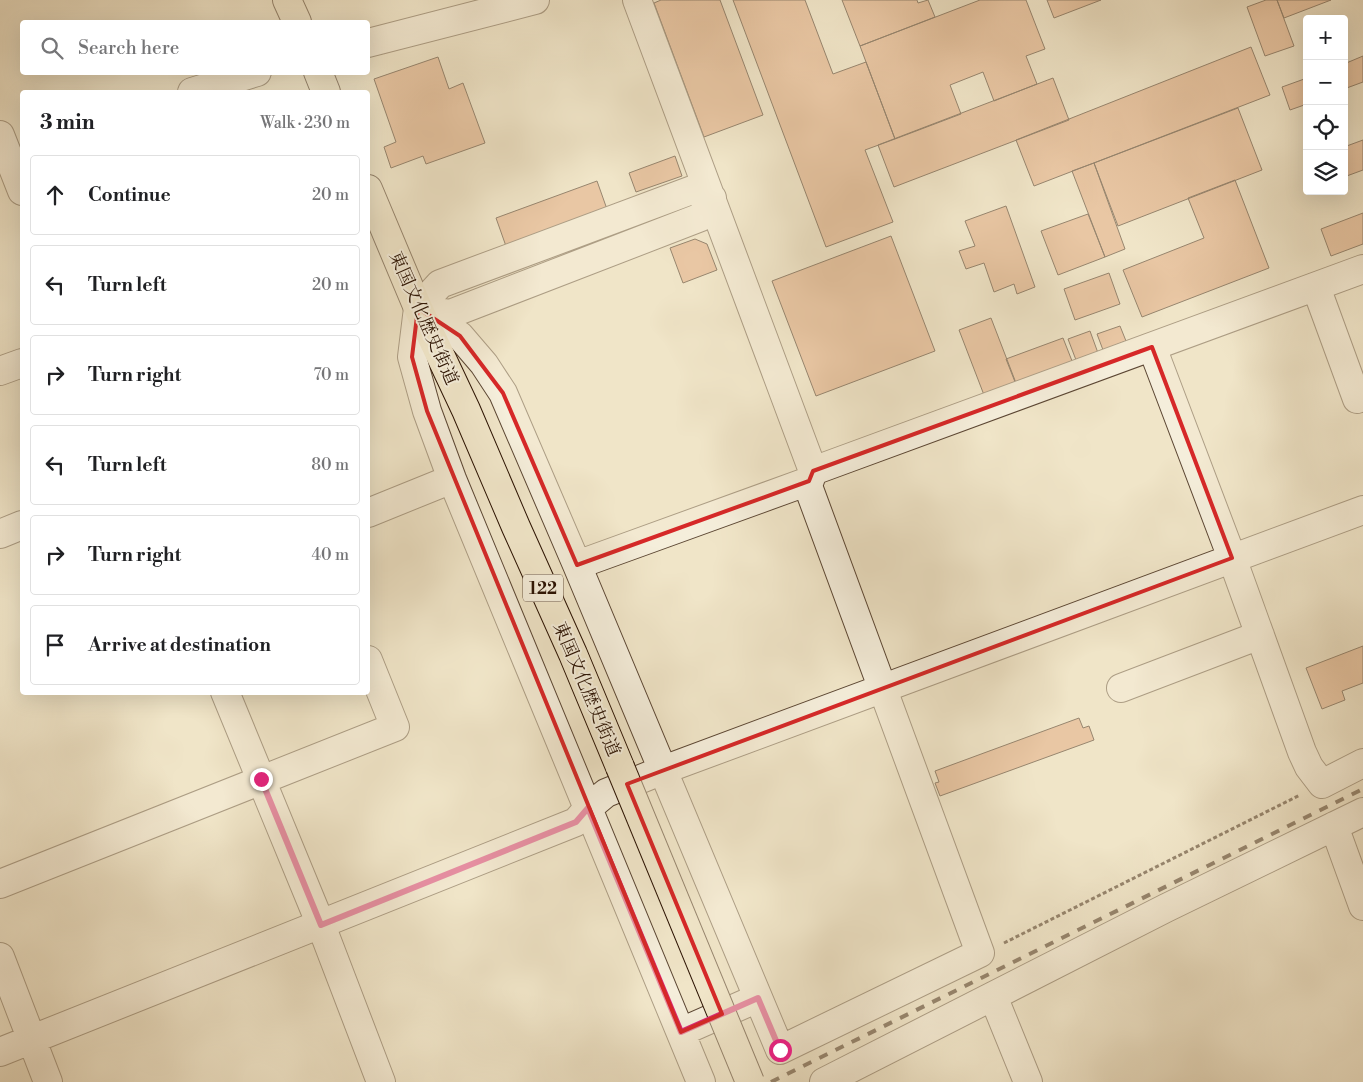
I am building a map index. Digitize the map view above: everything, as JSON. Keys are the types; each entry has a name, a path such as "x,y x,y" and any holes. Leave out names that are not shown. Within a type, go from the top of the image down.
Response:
{"highway":[{"path":"287,0 296,20"},
{"path":"319,75 325,90"},
{"name":"東国文化歴史街道","path":"370,194 418,308 466,410 573,654 750,1082"}],"street":[{"path":"370,42 535,0"},
{"path":"418,308 460,336 484,364 503,393 780,1050 980,953 808,486 811,476 712,198 637,0"},
{"path":"198,90 247,75"},
{"path":"7,146 20,185"},
{"path":"418,308 450,314 701,217 712,198"},
{"path":"577,565 1363,269"},
{"path":"1316,287 1356,400"},
{"path":"418,308 412,357 427,411 452,479 701,1082"},
{"path":"1152,347 1309,767 1322,784 1363,763"},
{"path":"0,371 20,364"},
{"path":"370,512 452,479"},
{"path":"0,1052 576,822 588,808 606,793 663,770 1363,510"},
{"path":"0,534 20,526"},
{"path":"1121,688 1260,635"},
{"path":"0,884 395,727 370,665"},
{"path":"226,695 321,925 381,1082"},
{"path":"824,1082 1166,908 1363,812"},
{"path":"1334,826 1363,906"},
{"path":"0,957 48,1082"},
{"path":"993,996 1028,1082"},
{"path":"681,1032 758,998"}],"path":[{"path":"980,953 1001,945 1322,784"}],"highlighted area":[{"path":"418,308 460,336 503,393 577,565 809,481 813,471 1152,347 1232,558 627,784 722,1014 681,1032 427,411 412,357"}],"building":[{"path":"661,0 720,0 763,115 704,137 654,3"},
{"path":"733,0 805,0 833,74 866,62 895,139 865,150 893,222 826,247"},
{"path":"842,0 917,0 918,3 928,0 935,17 860,46"},
{"path":"980,0 1026,0 1045,49 1026,56 1037,84 994,101 983,72 950,85 961,114 895,139 860,46"},
{"path":"1047,0 1101,0 1054,18"},
{"path":"1266,0 1277,0 1294,46 1265,56 1247,7"},
{"path":"1277,0 1331,0 1284,18"},
{"path":"1251,47 1270,95 1034,186 1016,140"},
{"path":"1363,56 1363,82 1348,88 1348,62"},
{"path":"438,57 449,89 463,83 485,143 426,164 423,156 391,168 384,147 396,142 374,79"},
{"path":"1053,78 1069,120 894,187 878,145"},
{"path":"1303,79 1303,105 1290,110 1282,87"},
{"path":"1238,108 1262,170 1118,226 1094,163"},
{"path":"1363,140 1363,170 1348,176 1348,150 1348,146"},
{"path":"675,156 682,176 636,192 629,173"},
{"path":"1094,163 1125,249 1105,257 1072,171"},
{"path":"1235,180 1269,268 1142,317 1123,270 1204,238 1188,198"},
{"path":"597,181 608,212 507,249 496,218"},
{"path":"1006,206 1035,287 1017,294 1014,284 994,292 984,263 966,269 959,251 975,246 965,221"},
{"path":"1363,213 1363,244 1331,256 1321,229"},
{"path":"1088,214 1105,257 1058,275 1041,231"},
{"path":"891,236 935,351 816,396 772,281"},
{"path":"695,239 707,244 717,270 683,283 670,248"},
{"path":"1109,273 1120,304 1075,320 1064,289"},
{"path":"991,318 1016,383 984,395 959,330"},
{"path":"1120,326 1126,341 1103,350 1097,334"},
{"path":"1090,331 1098,353 1076,360 1068,339"},
{"path":"1063,338 1074,366 1017,387 1006,359"},
{"path":"1363,646 1363,683 1342,691 1345,700 1322,709 1306,668"},
{"path":"1079,718 1083,728 1089,726 1094,740 940,796 935,783 939,782 935,771"}],"railway":[{"path":"771,1082 1363,789"}],"route":[{"path":"261,779 321,925 576,822 588,808 681,1032 758,998 780,1050"}]}
